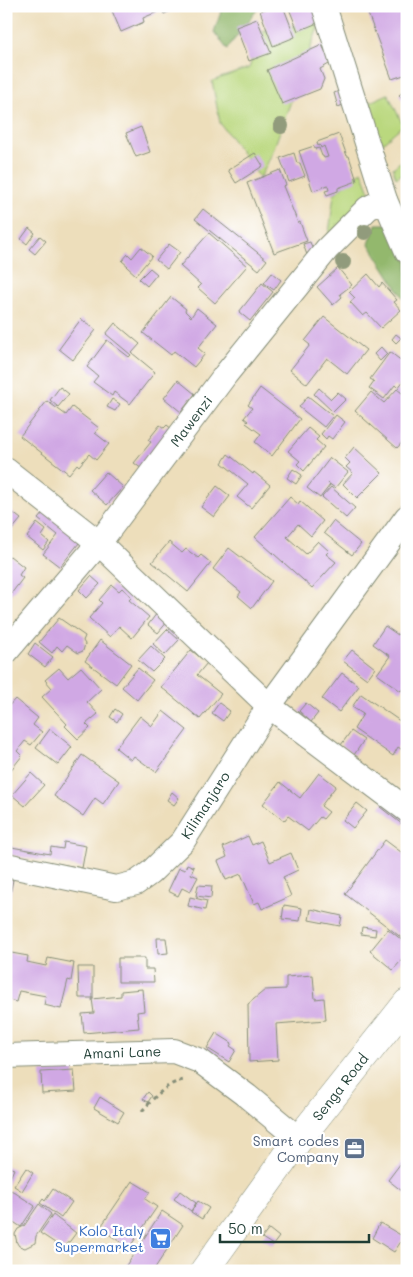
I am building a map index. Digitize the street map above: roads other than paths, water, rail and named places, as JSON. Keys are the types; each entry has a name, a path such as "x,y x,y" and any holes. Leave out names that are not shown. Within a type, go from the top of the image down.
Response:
{"street":[{"path":"324,6 385,200 407,251"},
{"name":"Mawenzi","path":"6,652 99,543 226,374 327,249 368,208 385,200"},
{"path":"6,470 99,543 269,706 407,810"},
{"name":"Kilimanjaro","path":"6,865 116,888 136,883 150,873 183,841 269,706 407,517"},
{"name":"Senga Road","path":"204,1271 299,1139 407,1003"},
{"name":"Amani Lane","path":"6,1056 174,1051 200,1061 247,1096 299,1139"}],"place":[{"name":"Smart codes Company","path":"355,1148"},
{"name":"Kolo Italy Supermarket","path":"160,1238"}]}
